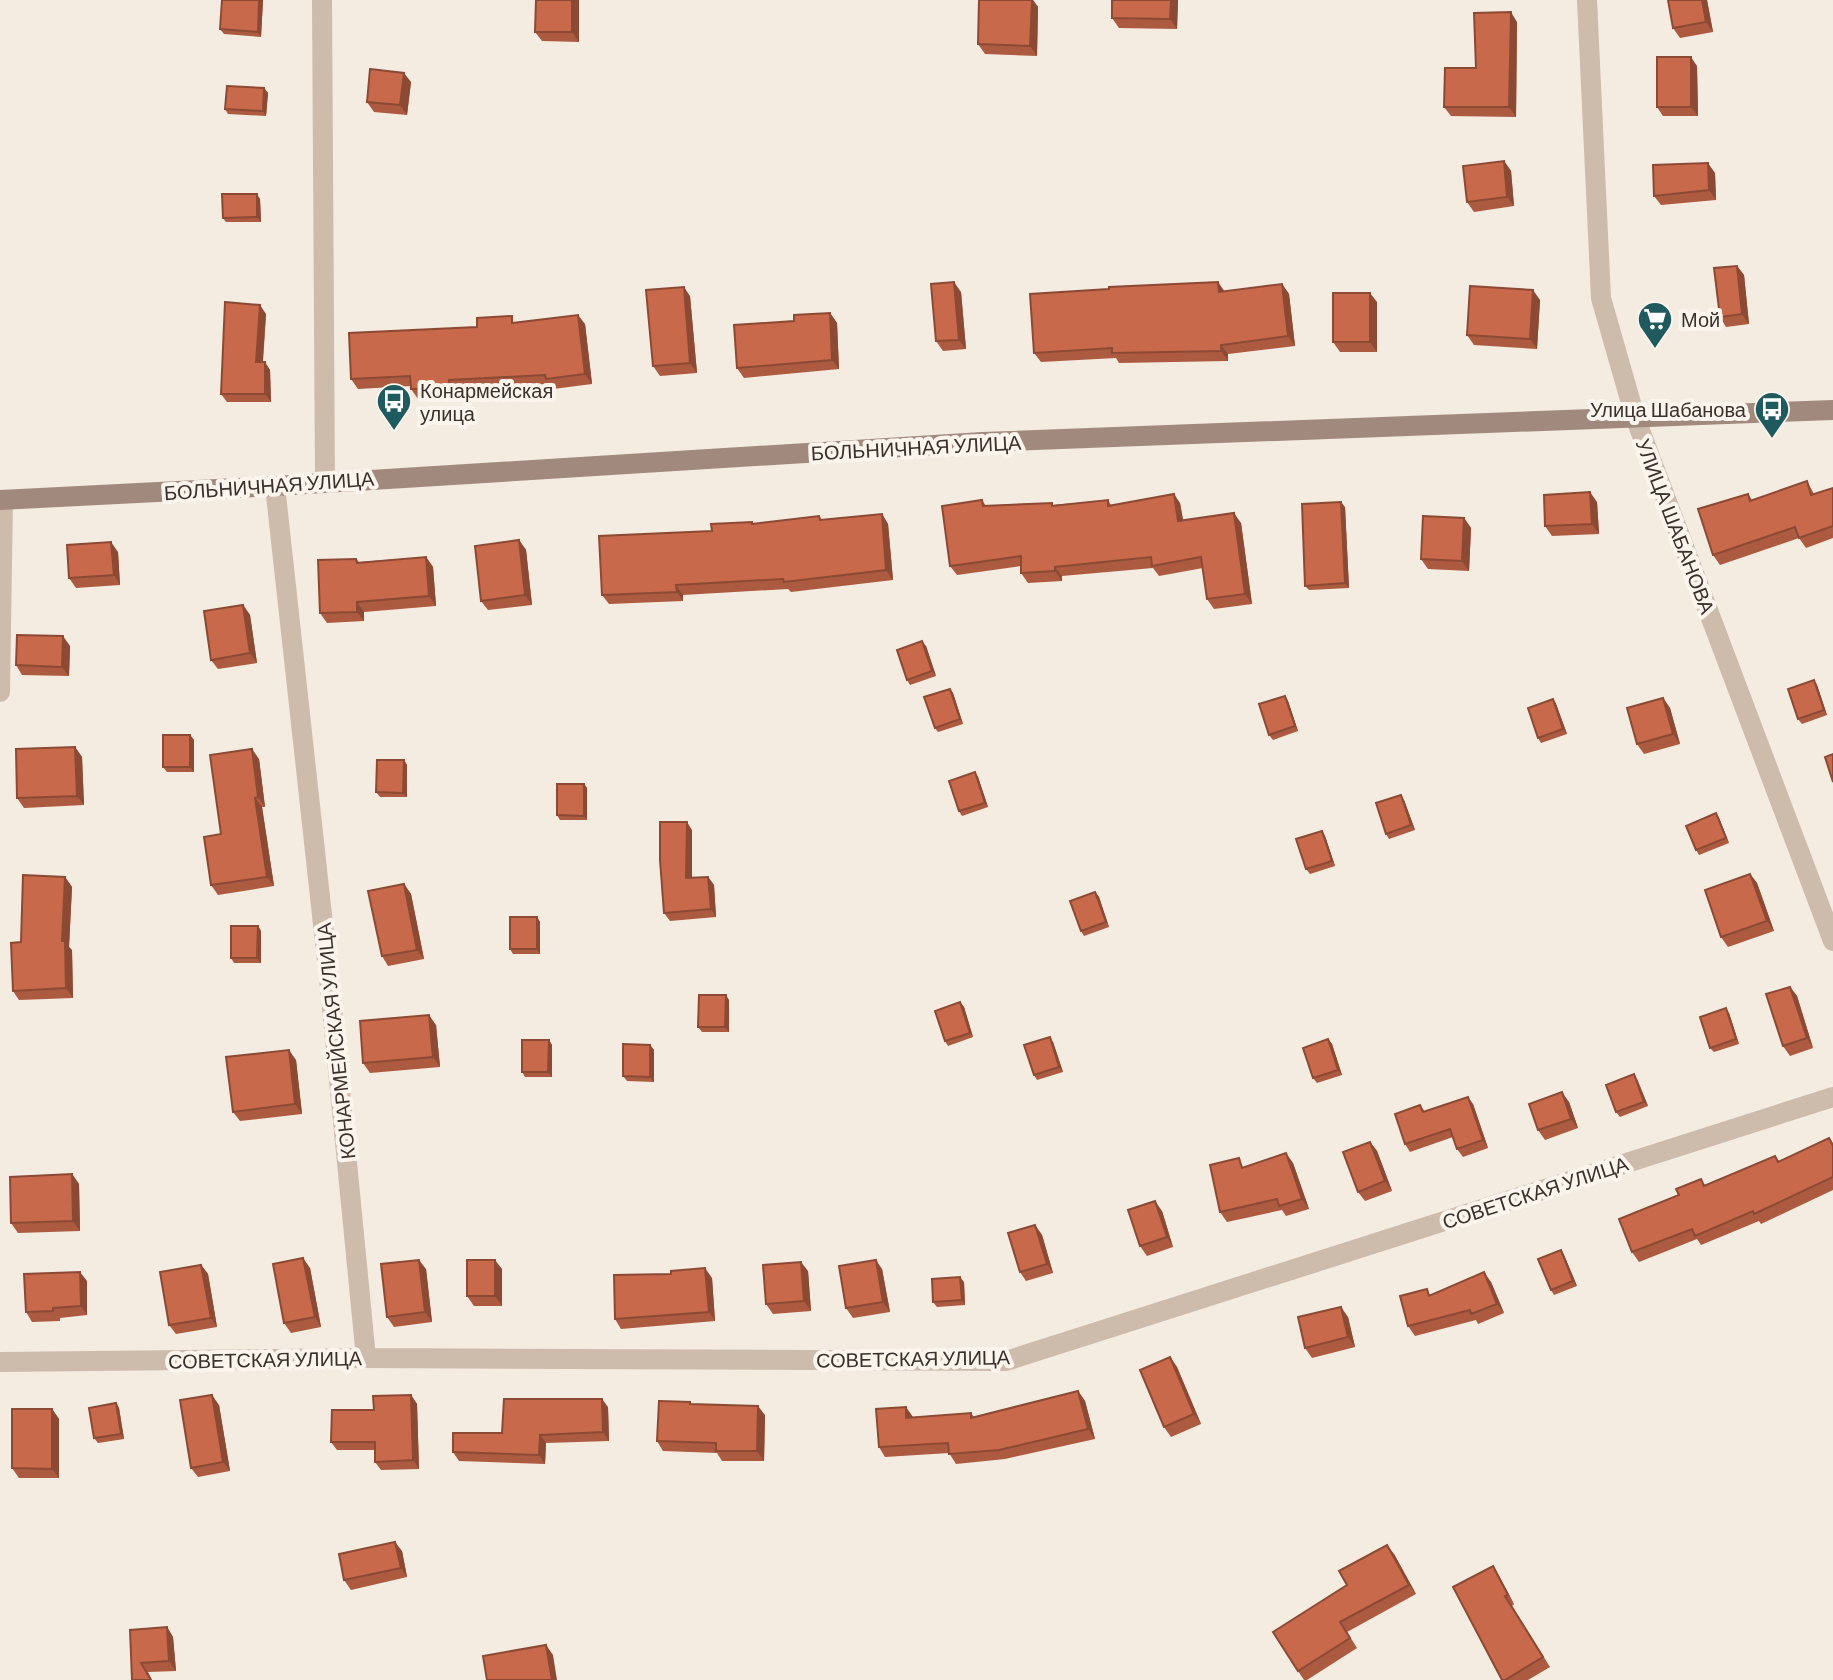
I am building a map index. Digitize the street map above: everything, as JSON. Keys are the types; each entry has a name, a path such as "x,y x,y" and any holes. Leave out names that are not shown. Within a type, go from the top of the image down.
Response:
{"street":[{"path":"322,0 325,482"},
{"name":"УЛИЦА ШАБАНОВА","path":"1587,0 1601,298 1635,417 1833,941"},
{"name":"БОЛЬНИЧНАЯ УЛИЦА","path":"2,500 982,442 1833,410"},
{"name":"КОНАРМЕЙСКАЯ УЛИЦА","path":"275,486 330,988 366,1358"},
{"path":"0,692 2,500"},
{"name":"СОВЕТСКАЯ УЛИЦА","path":"0,1362 366,1358 1006,1361 1833,1097"}],"building":[{"path":"222,0 259,0 258,32 220,29"},
{"path":"536,0 572,0 572,32 535,32"},
{"path":"979,0 1032,0 1030,46 978,44"},
{"path":"1112,0 1171,0 1170,19 1112,18"},
{"path":"1668,0 1702,0 1706,22 1673,28"},
{"path":"1511,12 1509,107 1444,107 1445,68 1476,68 1474,13"},
{"path":"1657,57 1691,57 1691,107 1657,107"},
{"path":"370,69 404,73 400,105 367,102"},
{"path":"227,86 264,88 263,111 225,109"},
{"path":"1504,161 1507,197 1467,202 1463,166"},
{"path":"1708,163 1709,190 1654,196 1653,165"},
{"path":"222,194 257,194 257,217 223,218"},
{"path":"1737,266 1742,314 1720,317 1714,268"},
{"path":"954,282 959,340 936,341 931,284"},
{"path":"1218,282 1219,292 1282,284 1288,336 1221,345 1221,351 1112,353 1112,348 1034,353 1030,294"},
{"path":"1470,286 1533,290 1530,339 1467,335"},
{"path":"684,287 690,363 653,366 646,290"},
{"path":"1333,293 1370,293 1370,342 1333,342"},
{"path":"225,302 260,305 256,362 265,362 265,394 221,394"},
{"path":"830,313 832,360 737,368 734,325 794,321 794,315"},
{"path":"578,315 585,374 546,379 545,375 449,380 450,388 411,389 410,376 351,379 349,333 477,327 477,318 512,316 512,323"},
{"path":"1807,481 1811,495 1833,488 1833,526 1799,538 1795,527 1713,555 1698,509 1748,494 1750,501"},
{"path":"1590,492 1592,524 1545,526 1544,495"},
{"path":"1174,494 1178,521 1234,513 1245,594 1207,599 1201,557 1152,566 1151,557 1021,573 1021,556 950,566 942,506 982,500 983,506 1052,503 1052,506 1108,500 1108,506"},
{"path":"1341,502 1345,583 1305,586 1302,504"},
{"path":"882,514 886,570 784,582 783,579 676,585 677,592 602,595 599,536 712,531 711,524"},
{"path":"1423,516 1464,518 1462,561 1421,559"},
{"path":"519,540 525,595 481,601 475,546"},
{"path":"111,542 114,575 69,578 67,545"},
{"path":"426,557 429,596 357,602 357,612 320,613 318,560 356,559 357,563"},
{"path":"243,605 250,653 211,660 204,611"},
{"path":"17,635 63,636 62,667 16,665"},
{"path":"922,641 932,671 907,680 897,650"},
{"path":"1814,680 1824,710 1798,719 1788,689"},
{"path":"950,689 960,719 935,728 924,697"},
{"path":"1285,696 1295,726 1269,735 1259,704"},
{"path":"1663,698 1673,734 1637,744 1627,708"},
{"path":"1553,699 1563,729 1538,738 1528,708"},
{"path":"163,735 190,735 190,767 163,767"},
{"path":"75,747 77,796 17,798 16,749"},
{"path":"252,749 258,797 255,798 267,877 211,885 204,837 221,834 210,755"},
{"path":"1833,754 1833,782 1825,757"},
{"path":"377,760 404,760 403,793 376,792"},
{"path":"975,772 985,803 959,811 949,781"},
{"path":"557,784 584,784 584,816 557,815"},
{"path":"1401,795 1411,825 1386,834 1376,803"},
{"path":"1716,813 1726,838 1696,850 1686,826"},
{"path":"660,822 687,822 686,878 708,877 711,909 664,913"},
{"path":"1322,831 1332,861 1306,869 1296,839"},
{"path":"1750,874 1767,921 1721,937 1705,890"},
{"path":"23,875 65,877 62,941 65,941 66,988 13,991 11,943 21,942"},
{"path":"404,884 417,950 382,956 368,891"},
{"path":"1095,892 1106,922 1081,931 1070,901"},
{"path":"510,917 537,917 537,949 510,949"},
{"path":"231,926 258,926 257,958 231,958"},
{"path":"1790,987 1807,1038 1783,1046 1766,994"},
{"path":"699,995 726,995 725,1027 698,1027"},
{"path":"960,1002 970,1033 945,1041 935,1011"},
{"path":"1726,1008 1736,1039 1710,1048 1700,1017"},
{"path":"429,1015 433,1057 363,1063 360,1021"},
{"path":"1050,1037 1059,1067 1034,1075 1024,1045"},
{"path":"1328,1039 1338,1070 1313,1078 1303,1048"},
{"path":"522,1040 549,1040 548,1072 522,1072"},
{"path":"623,1044 650,1045 650,1077 623,1076"},
{"path":"289,1050 295,1104 233,1112 226,1057"},
{"path":"1634,1074 1644,1102 1616,1112 1606,1085"},
{"path":"1562,1092 1571,1119 1538,1130 1529,1104"},
{"path":"1468,1097 1483,1140 1457,1149 1450,1129 1405,1144 1395,1114 1420,1105 1423,1112"},
{"path":"1829,1138 1833,1146 1833,1177 1754,1214 1753,1211 1695,1236 1692,1229 1632,1252 1619,1219 1679,1195 1676,1189 1701,1179 1704,1186 1775,1156 1778,1162"},
{"path":"1370,1142 1385,1181 1358,1192 1343,1152"},
{"path":"1286,1153 1302,1199 1279,1206 1277,1199 1220,1212 1210,1165 1239,1158 1242,1168"},
{"path":"72,1174 73,1221 11,1223 10,1177"},
{"path":"1155,1201 1167,1237 1140,1246 1128,1210"},
{"path":"1035,1225 1047,1264 1020,1272 1008,1233"},
{"path":"1561,1250 1573,1281 1551,1290 1538,1259"},
{"path":"303,1258 315,1317 284,1323 273,1264"},
{"path":"419,1260 425,1312 387,1317 381,1264"},
{"path":"467,1260 495,1260 495,1296 467,1296"},
{"path":"876,1260 883,1302 846,1308 839,1266"},
{"path":"801,1262 804,1301 766,1304 763,1265"},
{"path":"201,1265 211,1318 169,1325 160,1272"},
{"path":"705,1268 709,1312 615,1319 614,1275 671,1274 671,1271"},
{"path":"80,1272 81,1306 26,1312 24,1274"},
{"path":"1484,1272 1497,1304 1471,1314 1470,1310 1408,1326 1400,1296 1427,1289 1429,1296"},
{"path":"960,1277 962,1300 933,1302 932,1279"},
{"path":"1341,1307 1348,1337 1305,1348 1298,1317"},
{"path":"1170,1357 1194,1414 1164,1427 1140,1370"},
{"path":"1078,1391 1088,1429 999,1450 949,1454 948,1443 879,1447 876,1409 906,1407 906,1418 971,1413 971,1418"},
{"path":"212,1395 223,1462 191,1468 180,1400"},
{"path":"411,1395 413,1460 375,1462 375,1442 331,1442 332,1410 374,1410 373,1396"},
{"path":"504,1399 602,1399 603,1432 540,1435 539,1455 453,1452 453,1433 502,1433"},
{"path":"659,1401 758,1406 757,1451 716,1451 716,1443 657,1441"},
{"path":"116,1403 121,1434 94,1438 89,1408"},
{"path":"12,1409 52,1409 52,1469 12,1468"},
{"path":"395,1542 401,1568 344,1580 339,1554"},
{"path":"1387,1545 1409,1585 1340,1622 1350,1638 1298,1671 1273,1632 1347,1585 1339,1571"},
{"path":"1493,1566 1508,1595 1505,1596 1543,1657 1505,1680 1502,1680 1453,1587"},
{"path":"167,1627 169,1661 141,1663 151,1680 132,1680 130,1630"},
{"path":"546,1645 552,1680 487,1680 483,1656"}],"place":[{"name":"Мой","path":"1655,350"},
{"name":"Конармейская улица","path":"394,432"},
{"name":"Улица Шабанова","path":"1772,440"}]}
